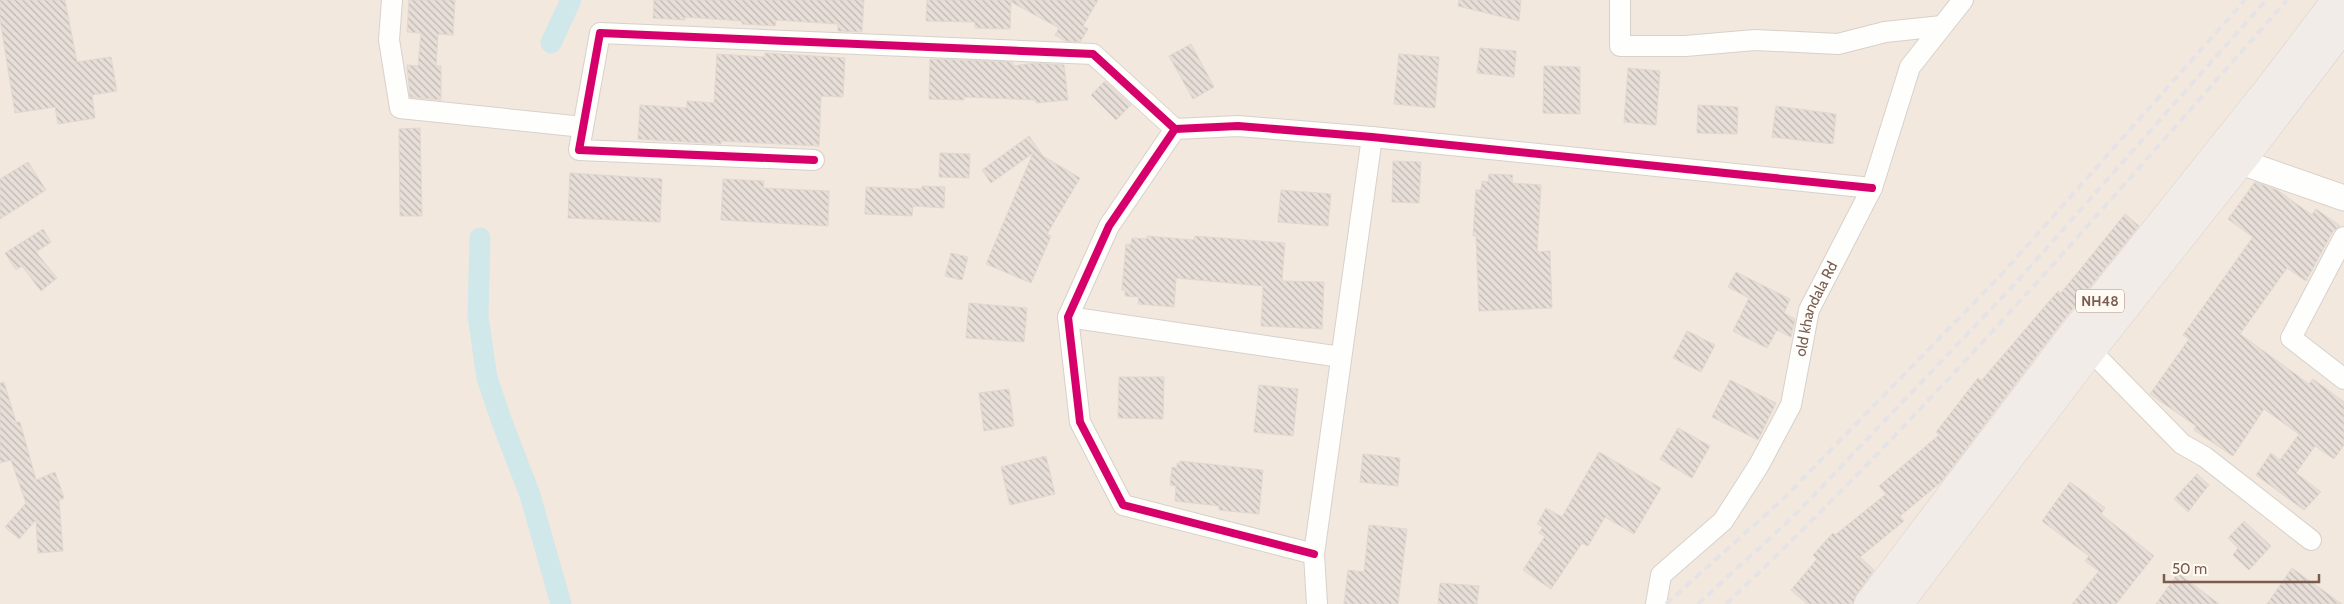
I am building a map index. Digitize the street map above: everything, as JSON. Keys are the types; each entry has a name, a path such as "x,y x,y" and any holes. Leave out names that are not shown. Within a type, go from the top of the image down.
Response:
{"highway":[{"name":"NH48","path":"1868,604 2074,332 2272,84 2336,0"},
{"name":"NH48","path":"1899,604 2091,351 2241,162 2344,27"}],"street":[{"path":"392,0 390,40 400,108 583,127"},
{"path":"1620,0 1620,46 1685,46 1755,40 1838,44 1885,32 1942,26"},
{"name":"old khandala Rd","path":"1656,604 1661,575 1723,521 1759,465 1791,405 1809,310 1872,188 1910,67 1963,0"},
{"path":"814,160 579,150 600,33 1093,54 1175,129 1238,126 1372,137 1872,188"},
{"path":"1175,129 1109,226 1068,317 1080,422 1123,505 1314,554"},
{"path":"1317,604 1314,554 1372,137"},
{"path":"2241,162 2344,198"},
{"path":"2344,237 2291,338 2344,379"},
{"path":"1068,317 1341,357"},
{"path":"2091,351 2182,444 2206,457 2310,540"}],"shaded area":[{"path":"0,0 2344,0 2344,604 0,604"}],"building":[{"path":"0,0 65,0 77,62 111,57 117,91 92,95 95,118 58,124 55,107 15,113 0,19"},
{"path":"409,0 455,0 453,35 438,34 436,66 441,66 441,100 410,97 407,65 418,66 421,33 407,32"},
{"path":"654,0 864,0 862,32 838,31 838,24 776,20 775,26 742,24 742,21 685,17 685,20 653,18"},
{"path":"927,0 1098,0 1083,26 1088,29 1080,42 1065,41 1055,35 1059,28 1011,2 1010,29 975,28 975,22 926,21"},
{"path":"1459,0 1521,0 1519,21 1458,6"},
{"path":"1191,44 1214,87 1193,99 1169,56"},
{"path":"1480,48 1516,51 1514,77 1477,73"},
{"path":"765,53 845,58 843,97 821,96 819,146 721,141 721,144 638,139 640,105 687,108 687,101 714,103 717,54 765,57"},
{"path":"1399,54 1439,57 1435,108 1394,104"},
{"path":"930,59 1013,62 1013,66 1034,63 1064,65 1068,100 1036,103 1036,100 964,97 964,100 929,99"},
{"path":"1544,66 1580,67 1580,114 1543,113"},
{"path":"1628,68 1660,71 1656,125 1624,122"},
{"path":"1105,81 1131,105 1116,120 1091,95"},
{"path":"1698,105 1738,107 1737,134 1697,133"},
{"path":"1776,106 1836,114 1833,144 1772,137"},
{"path":"420,128 422,216 400,216 399,129"},
{"path":"1029,136 1043,156 1080,178 1047,234 1051,236 1031,283 986,264 1033,153 991,183 982,170"},
{"path":"940,153 970,154 969,178 939,177"},
{"path":"1393,161 1421,162 1419,203 1392,202"},
{"path":"28,162 46,190 0,219 0,179"},
{"path":"570,173 662,179 660,222 568,218"},
{"path":"1489,174 1513,175 1512,183 1541,185 1537,252 1550,251 1552,308 1479,311 1476,236 1473,236 1476,190 1481,190 1482,181 1488,182"},
{"path":"723,179 764,181 763,188 829,191 828,226 721,220"},
{"path":"2255,182 2277,190 2312,215 2316,209 2340,226 2333,231 2306,281 2287,268 2240,334 2309,384 2313,379 2344,402 2344,445 2334,459 2315,446 2296,473 2321,492 2304,510 2256,475 2271,453 2280,460 2299,434 2264,409 2233,456 2194,430 2196,426 2150,394 2189,339 2183,335 2253,237 2228,219"},
{"path":"922,186 945,187 944,208 913,206 912,216 865,214 866,187 922,189"},
{"path":"1281,190 1331,194 1328,226 1278,222"},
{"path":"2125,214 2139,226 2062,322 1941,482 1900,516 1904,521 1860,557 1874,570 1856,595 1853,604 1807,604 1791,590 1817,559 1813,555 1833,533 1835,535 1886,494 1879,486 1939,435 1936,432 1978,378 1981,381 2058,291 2061,293"},
{"path":"43,229 51,242 36,252 57,278 41,291 22,266 16,270 5,253"},
{"path":"1147,236 1194,240 1195,236 1285,243 1282,281 1324,282 1322,329 1261,326 1263,286 1176,278 1174,307 1138,304 1139,297 1125,296 1125,290 1122,290 1126,244 1131,245 1132,238 1147,239"},
{"path":"951,253 968,257 962,280 945,276"},
{"path":"1736,272 1790,299 1784,313 1795,319 1791,337 1777,330 1767,348 1733,331 1749,298 1728,287"},
{"path":"969,303 1027,308 1024,342 966,338"},
{"path":"1687,331 1715,345 1701,372 1673,358"},
{"path":"1119,377 1164,377 1163,419 1118,418"},
{"path":"1730,380 1776,403 1758,440 1712,417"},
{"path":"4,382 16,422 20,422 36,480 55,472 64,498 59,500 63,551 38,553 36,520 19,539 5,527 26,503 11,460 0,463 0,383"},
{"path":"1259,385 1298,389 1293,436 1254,432"},
{"path":"1009,389 1014,426 984,431 979,393"},
{"path":"1678,428 1710,446 1692,478 1660,459"},
{"path":"1599,452 1661,488 1634,534 1605,517 1588,546 1582,543 1551,589 1523,570 1545,536 1539,533 1543,527 1537,524 1546,508 1562,517"},
{"path":"1363,454 1400,458 1398,486 1360,482"},
{"path":"1046,456 1055,494 1010,505 1001,467"},
{"path":"1180,461 1263,470 1259,514 1219,510 1219,506 1175,501 1176,486 1170,485 1172,467 1177,468 1177,463 1180,464"},
{"path":"2197,474 2209,485 2188,512 2174,499"},
{"path":"2070,482 2105,508 2101,514 2154,556 2116,604 2072,604 2099,571 2085,561 2089,556 2042,521"},
{"path":"2244,521 2271,546 2249,570 2233,555 2238,548 2228,538"},
{"path":"1369,525 1407,529 1398,604 1344,604 1348,570 1364,572"},
{"path":"2292,568 2342,604 2267,604"},
{"path":"2178,573 2219,604 2156,604"},
{"path":"1440,583 1479,586 1477,604 1438,604"}],"waterway":[{"path":"551,43 571,0"},
{"path":"480,238 478,316 487,378 530,495 561,604"}],"railway":[{"path":"1666,604 1782,500 2002,274 2245,0"},
{"path":"1698,604 1792,518 2014,285 2266,0"},
{"path":"1726,604 1800,532 1943,384 2082,232 2287,0"}],"cycle path":[{"path":"814,160 579,150 600,33 1093,54 1175,129"},
{"path":"1314,554 1123,505 1080,422 1068,317 1109,226 1175,129 1238,126 1372,137 1872,188"}]}
